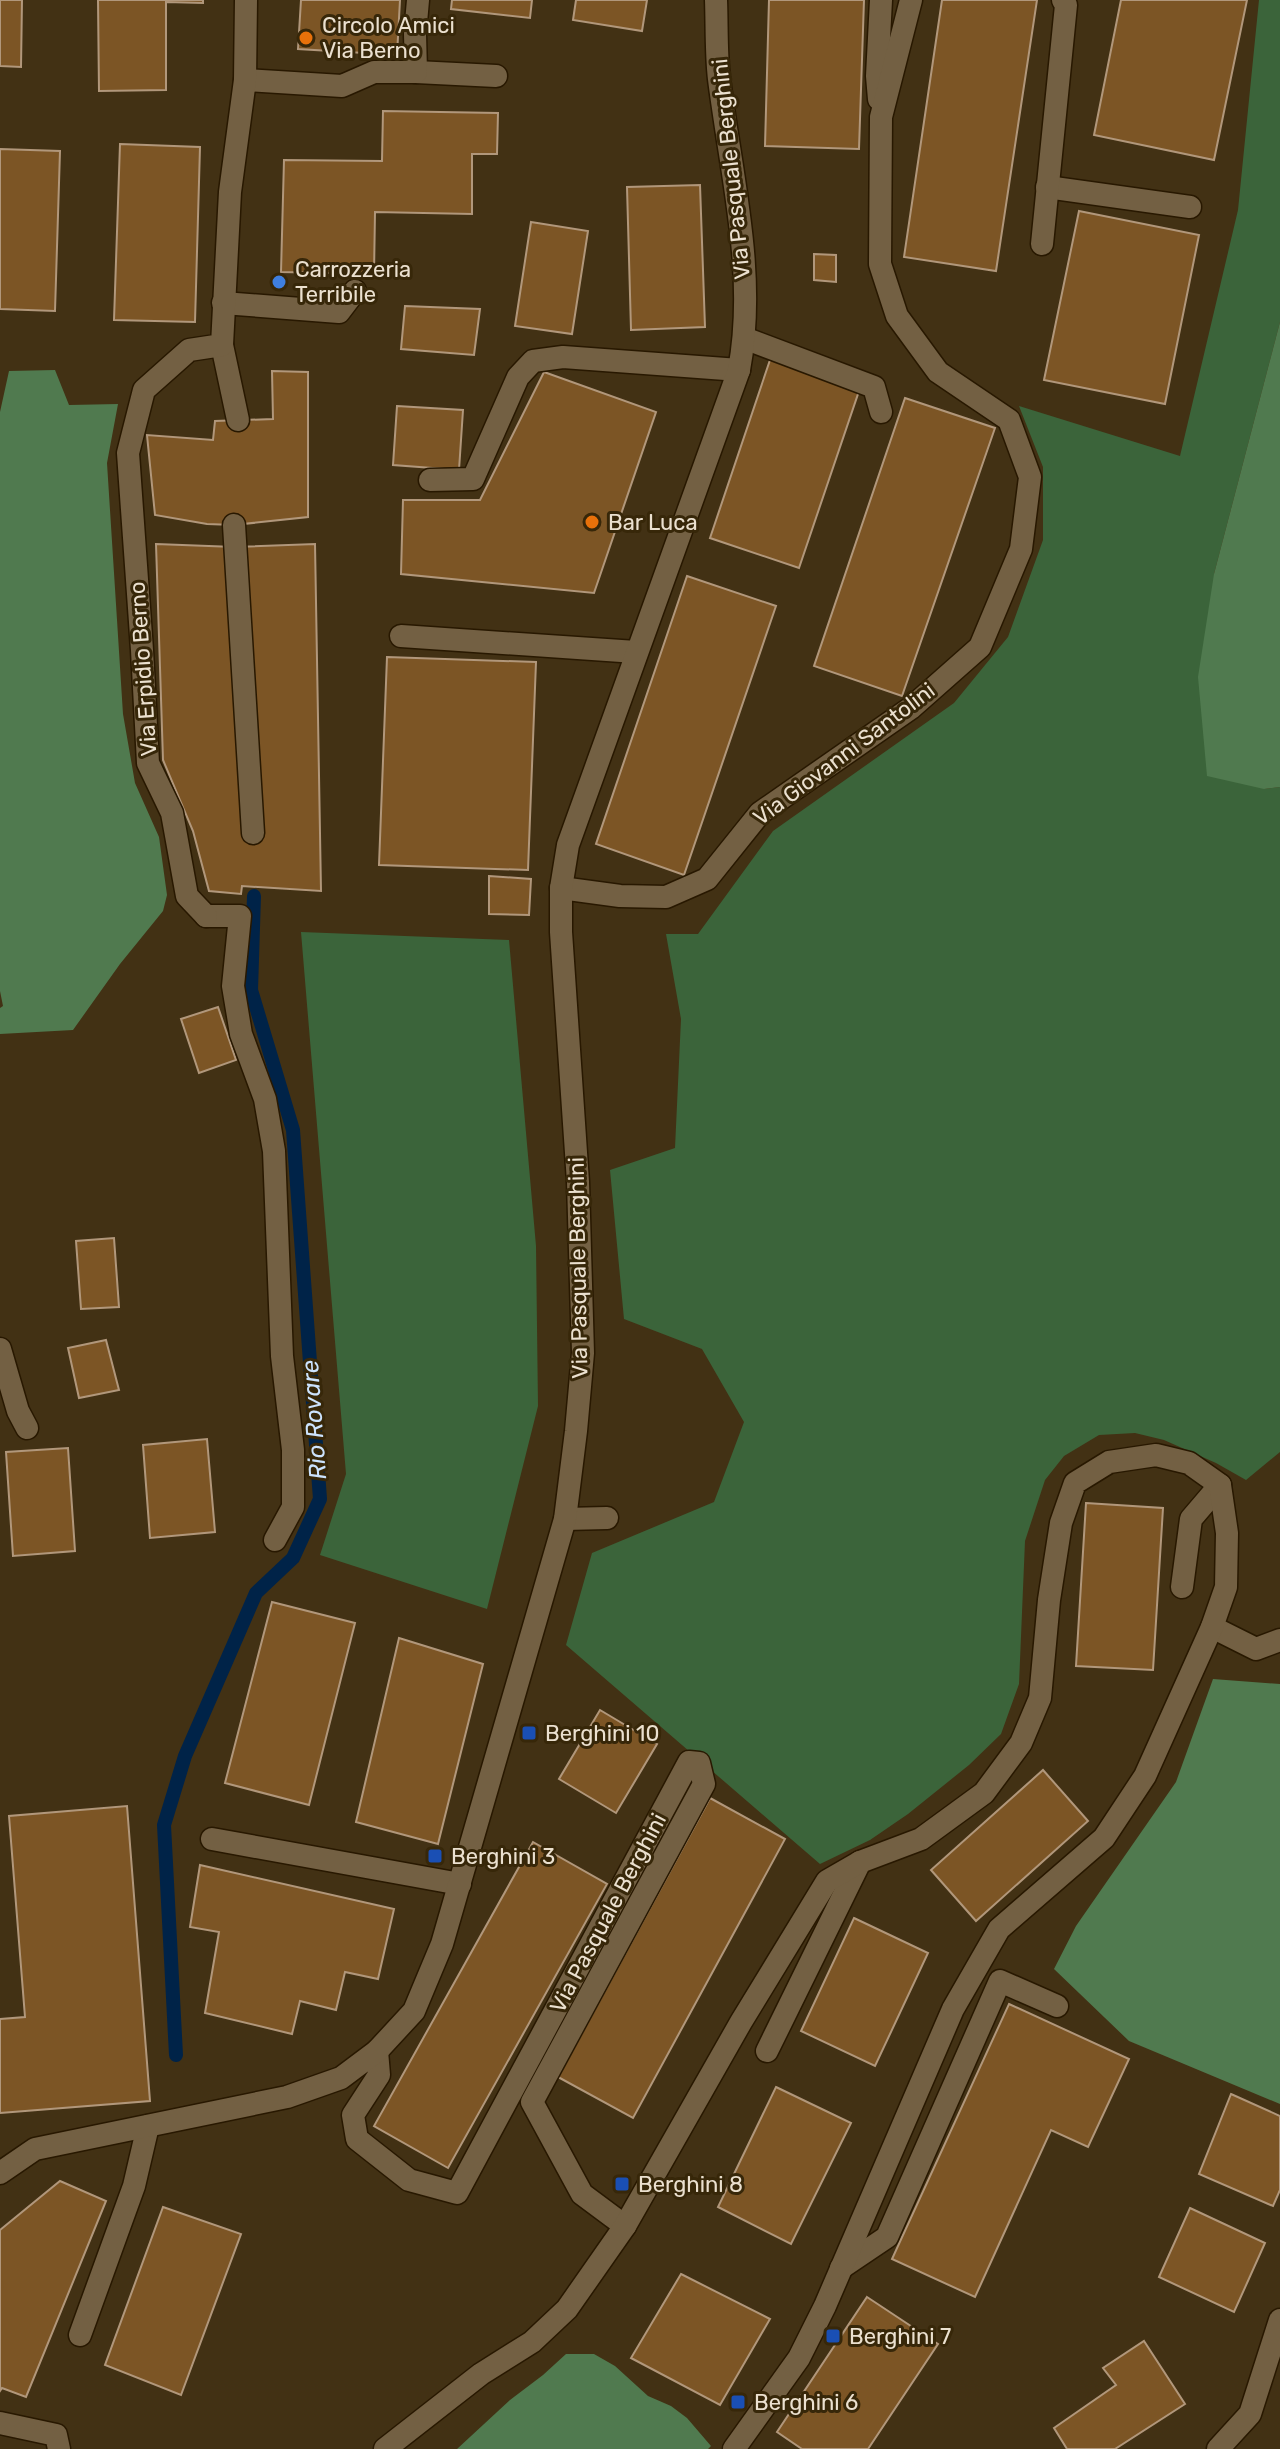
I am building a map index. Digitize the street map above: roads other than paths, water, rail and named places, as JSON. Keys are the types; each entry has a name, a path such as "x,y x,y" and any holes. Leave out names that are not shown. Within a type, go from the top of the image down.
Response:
{"street":[{"path":"238,420 222,345 230,192 245,80 246,0"},
{"path":"416,72 418,0"},
{"name":"Via Pasquale Berghini","path":"0,2173 35,2149 287,2097 341,2078 377,2051 414,2011 442,1944 565,1519 583,1353 578,1182 561,932 561,888 568,845 739,370 744,338 745,269 719,75 716,0"},
{"name":"Via Giovanni Santolini","path":"561,888 620,896 666,897 707,879 760,813 911,708 980,647 1021,549 1030,477 1009,420 938,372 897,316 880,264 881,117 877,76 881,0"},
{"name":"Via Giovanni Santolini","path":"881,117 911,0"},
{"path":"1042,244 1066,5 1063,0"},
{"path":"245,80 342,86 374,72 496,76"},
{"path":"1047,187 1190,207"},
{"path":"223,303 339,312 355,291"},
{"path":"744,338 874,387 881,412"},
{"name":"Via Erpidio Berno","path":"222,345 189,350 144,390 128,453 148,763 172,813 187,896 206,916 240,916 233,986 241,1034 265,1099 274,1151 282,1356 293,1450 293,1507 275,1540"},
{"path":"430,480 473,479 518,377 533,361 563,357 739,370"},
{"path":"234,525 253,833"},
{"path":"401,636 636,652"},
{"path":"0,1349 18,1411 27,1428"},
{"path":"385,2449 481,2374 532,2342 567,2309 625,2226 741,2022 827,1881 860,1862 921,1839 984,1793 1021,1743 1040,1698 1049,1600 1061,1523 1075,1483 1109,1462 1156,1455 1189,1463 1220,1485 1227,1533 1226,1587 1212,1627 1145,1776 1104,1838 999,1929 953,2009 825,2306 799,2358 734,2449"},
{"path":"1182,1587 1191,1519 1220,1485"},
{"path":"565,1519 607,1518"},
{"path":"1212,1627 1256,1649 1280,1640"},
{"name":"Via Pasquale Berghini","path":"377,2051 379,2075 353,2115 357,2139 409,2180 457,2193 689,1762 699,1763 704,1784 532,2102 582,2194 625,2226"},
{"path":"212,1839 460,1884"},
{"path":"767,2051 860,1862"},
{"path":"841,2268 887,2237 1000,1981 1057,2006"},
{"path":"80,2335 134,2186 148,2126"},
{"path":"1218,2449 1250,2414 1280,2320"},
{"path":"0,2423 56,2435 59,2449"}],"waterway":[{"name":"Rio Rovare","path":"176,2055 164,1825 185,1756 256,1593 293,1558 320,1499 293,1130 251,990 254,896"}],"place":[{"name":"Circolo Amici Via Berno","path":"306,38"},
{"name":"Carrozzeria Terribile","path":"279,282"},
{"name":"Bar Luca","path":"592,522"},
{"name":"Berghini 10","path":"529,1733"},
{"name":"Berghini 3","path":"435,1856"},
{"name":"Berghini 8","path":"622,2184"},
{"name":"Berghini 7","path":"833,2336"},
{"name":"Berghini 6","path":"738,2402"}]}
